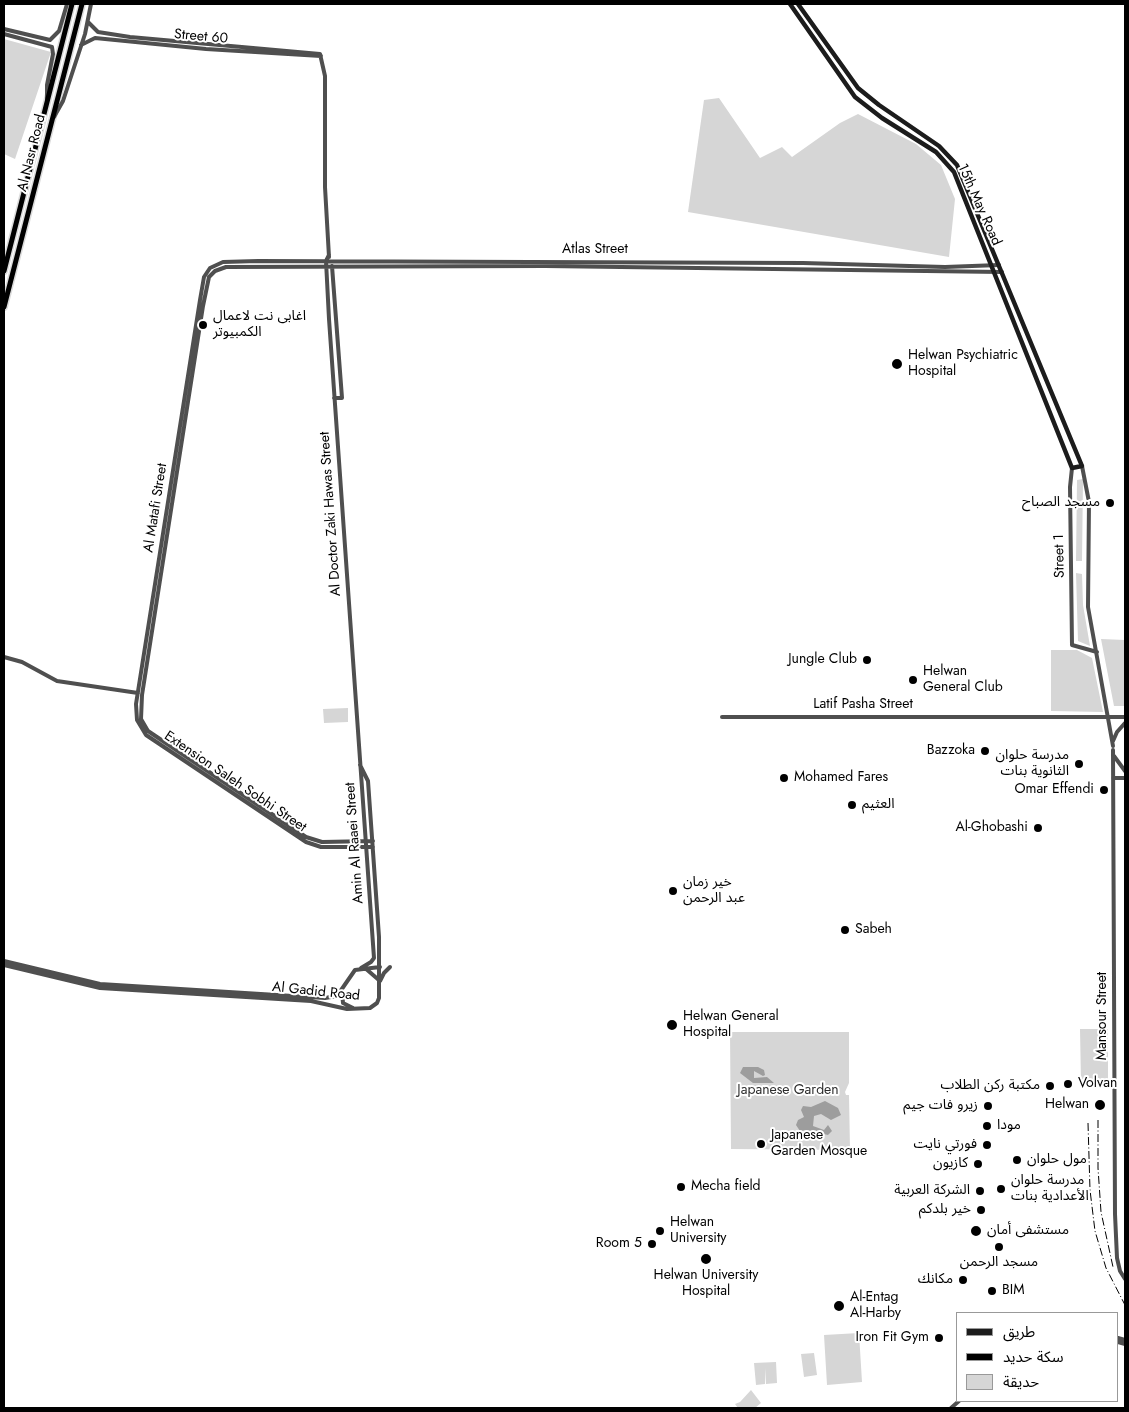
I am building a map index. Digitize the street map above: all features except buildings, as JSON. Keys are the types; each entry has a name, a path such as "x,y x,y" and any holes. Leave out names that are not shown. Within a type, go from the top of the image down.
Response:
{"highway":[{"name":"Al Nasr Road","path":"4,271 72,4"},
{"name":"Al Nasr Road","path":"4,307 82,4"},
{"path":"12,240 16,244 21,243"},
{"path":"9,250 14,249 18,253"}],"main road":[{"name":"15th May Road","path":"790,4 855,97 882,118 936,152 946,161 958,179 1082,466"},
{"name":"15th May Road","path":"798,4 858,88 941,148 954,160 963,176 996,265"},
{"path":"936,152 941,148"},
{"name":"15th May Road","path":"999,272 1072,468"},
{"path":"1072,468 1082,466"}],"street":[{"path":"4,29 50,40 59,31 67,4"},
{"path":"52,121 63,101 88,22 91,4"},
{"name":"Street 60","path":"88,22 98,32 130,39"},
{"path":"4,34 52,47 54,54 47,85 48,100"},
{"name":"Street 60","path":"81,45 94,38 130,39 219,48 315,52 321,56 325,76 325,187 329,264"},
{"path":"329,264 342,398 334,398"},
{"name":"Atlas Street","path":"205,283 212,274 222,267 329,264 878,264 945,267 996,265"},
{"name":"Al Doctor Zaki Hawas Street","path":"329,264 334,398 360,765"},
{"name":"Atlas Street","path":"424,264 999,272"},
{"name":"Al Matafi Street","path":"147,733 137,720 138,694 205,283"},
{"name":"Al Matafi Street","path":"147,733 142,719 142,695 205,283"},
{"name":"Mansour Street","path":"1082,466 1089,502 1087,600 1113,748 1114,1088 1117,1258 1120,1272 1125,1279"},
{"name":"Street 1","path":"1072,468 1070,487 1072,645 1097,652"},
{"path":"4,657 22,662 57,681 138,694"},
{"name":"Latif Pasha Street","path":"722,717 1125,717"},
{"path":"1125,723 1117,732 1113,748 1116,761 1125,771"},
{"name":"Extension Saleh Sobhi Street","path":"147,733 306,837 322,842 373,844"},
{"name":"Amin Al Raaei Street","path":"360,765 368,781 380,967"},
{"name":"Amin Al Raaei Street","path":"360,765 374,958 362,968"},
{"path":"1113,778 1125,778"},
{"name":"Al Gadid Road","path":"4,961 100,984 325,998 335,998 342,991 351,973 362,968"},
{"name":"Al Gadid Road","path":"4,965 95,987 311,1001 358,1010 370,1008 377,1002 380,967"},
{"path":"362,968 380,967"},
{"path":"362,968 380,981 390,967"},
{"path":"342,991 343,1003 358,1010"}],"green space":[{"path":"4,39 51,52 15,159 4,154"},
{"path":"719,98 760,158 782,147 792,157 840,123 858,114 916,144 941,165 955,199 949,257 688,212 704,100"},
{"path":"1083,479 1082,561 1076,561 1077,480"},
{"path":"1076,573 1082,574 1083,605 1090,646 1078,641"},
{"path":"1101,639 1125,640 1125,706 1114,706"},
{"path":"1051,650 1077,650 1092,658 1103,712 1051,711"},
{"path":"348,708 348,722 324,723 323,709"},
{"path":"1080,1029 1108,1029 1108,1083 1081,1083"},
{"name":"Japanese Garden","path":"730,1032 849,1032 849,1083 845,1092 846,1095 849,1095 850,1150 731,1149"},
{"path":"859,1333 862,1382 827,1385 824,1335"},
{"path":"814,1353 817,1375 804,1377 801,1354"},
{"path":"776,1362 777,1383 766,1384 765,1368 765,1384 756,1385 754,1363"},
{"path":"751,1390 761,1403 755,1408 738,1408 735,1404 740,1402"}],"shaded area":[{"path":"743,1067 758,1067 764,1070 765,1075 763,1076 754,1071 754,1078 767,1077 774,1083 753,1083 740,1073"},
{"path":"825,1101 838,1108 841,1115 831,1120 821,1114 814,1116 813,1126 824,1130 828,1125 832,1131 828,1135 819,1133 805,1136 803,1134 807,1130 800,1131 796,1125 798,1120 804,1117 801,1110 803,1106 811,1107"}],"railway":[{"path":"1098,1120 1098,1168 1101,1212 1113,1267"},
{"path":"1088,1123 1090,1190 1095,1231 1106,1268 1125,1305"}],"place":[{"name":"اغابى نت لاعمال الكمبيوتر","path":"203,325"},
{"name":"Helwan Psychiatric Hospital","path":"897,364"},
{"name":"مسجد الصباح","path":"1110,503"},
{"name":"Jungle Club","path":"867,660"},
{"name":"Helwan General Club","path":"913,680"},
{"name":"Bazzoka","path":"985,751"},
{"name":"مدرسة حلوان الثانوية بنات","path":"1079,764"},
{"name":"Mohamed Fares","path":"784,778"},
{"name":"Omar Effendi","path":"1104,790"},
{"name":"العثيم","path":"852,805"},
{"name":"Al-Ghobashi","path":"1038,828"},
{"name":"خير زمان عبد الرحمن","path":"673,891"},
{"name":"Sabeh","path":"845,930"},
{"name":"Helwan General Hospital","path":"672,1025"},
{"name":"Volvan","path":"1068,1084"},
{"name":"مكتبة ركن الطلاب","path":"1050,1086"},
{"name":"Helwan","path":"1100,1105"},
{"name":"زيرو فات جيم","path":"988,1106"},
{"name":"مودا","path":"987,1126"},
{"name":"Japanese Garden Mosque","path":"761,1144"},
{"name":"فورتي نايت","path":"987,1145"},
{"name":"مول حلوان","path":"1017,1160"},
{"name":"كازيون","path":"978,1164"},
{"name":"Mecha field","path":"681,1187"},
{"name":"مدرسة حلوان الأعدادية بنات","path":"1001,1189"},
{"name":"الشركة العربية","path":"980,1191"},
{"name":"خير بلدكم","path":"981,1210"},
{"name":"Helwan University","path":"660,1231"},
{"name":"مستشفى أمان","path":"976,1231"},
{"name":"Room 5","path":"652,1244"},
{"name":"مسجد الرحمن","path":"999,1247"},
{"name":"Helwan University Hospital","path":"706,1259"},
{"name":"مكانك","path":"963,1280"},
{"name":"BIM","path":"992,1291"},
{"name":"Al-Entag Al-Harby","path":"839,1306"},
{"name":"Iron Fit Gym","path":"939,1338"}]}
